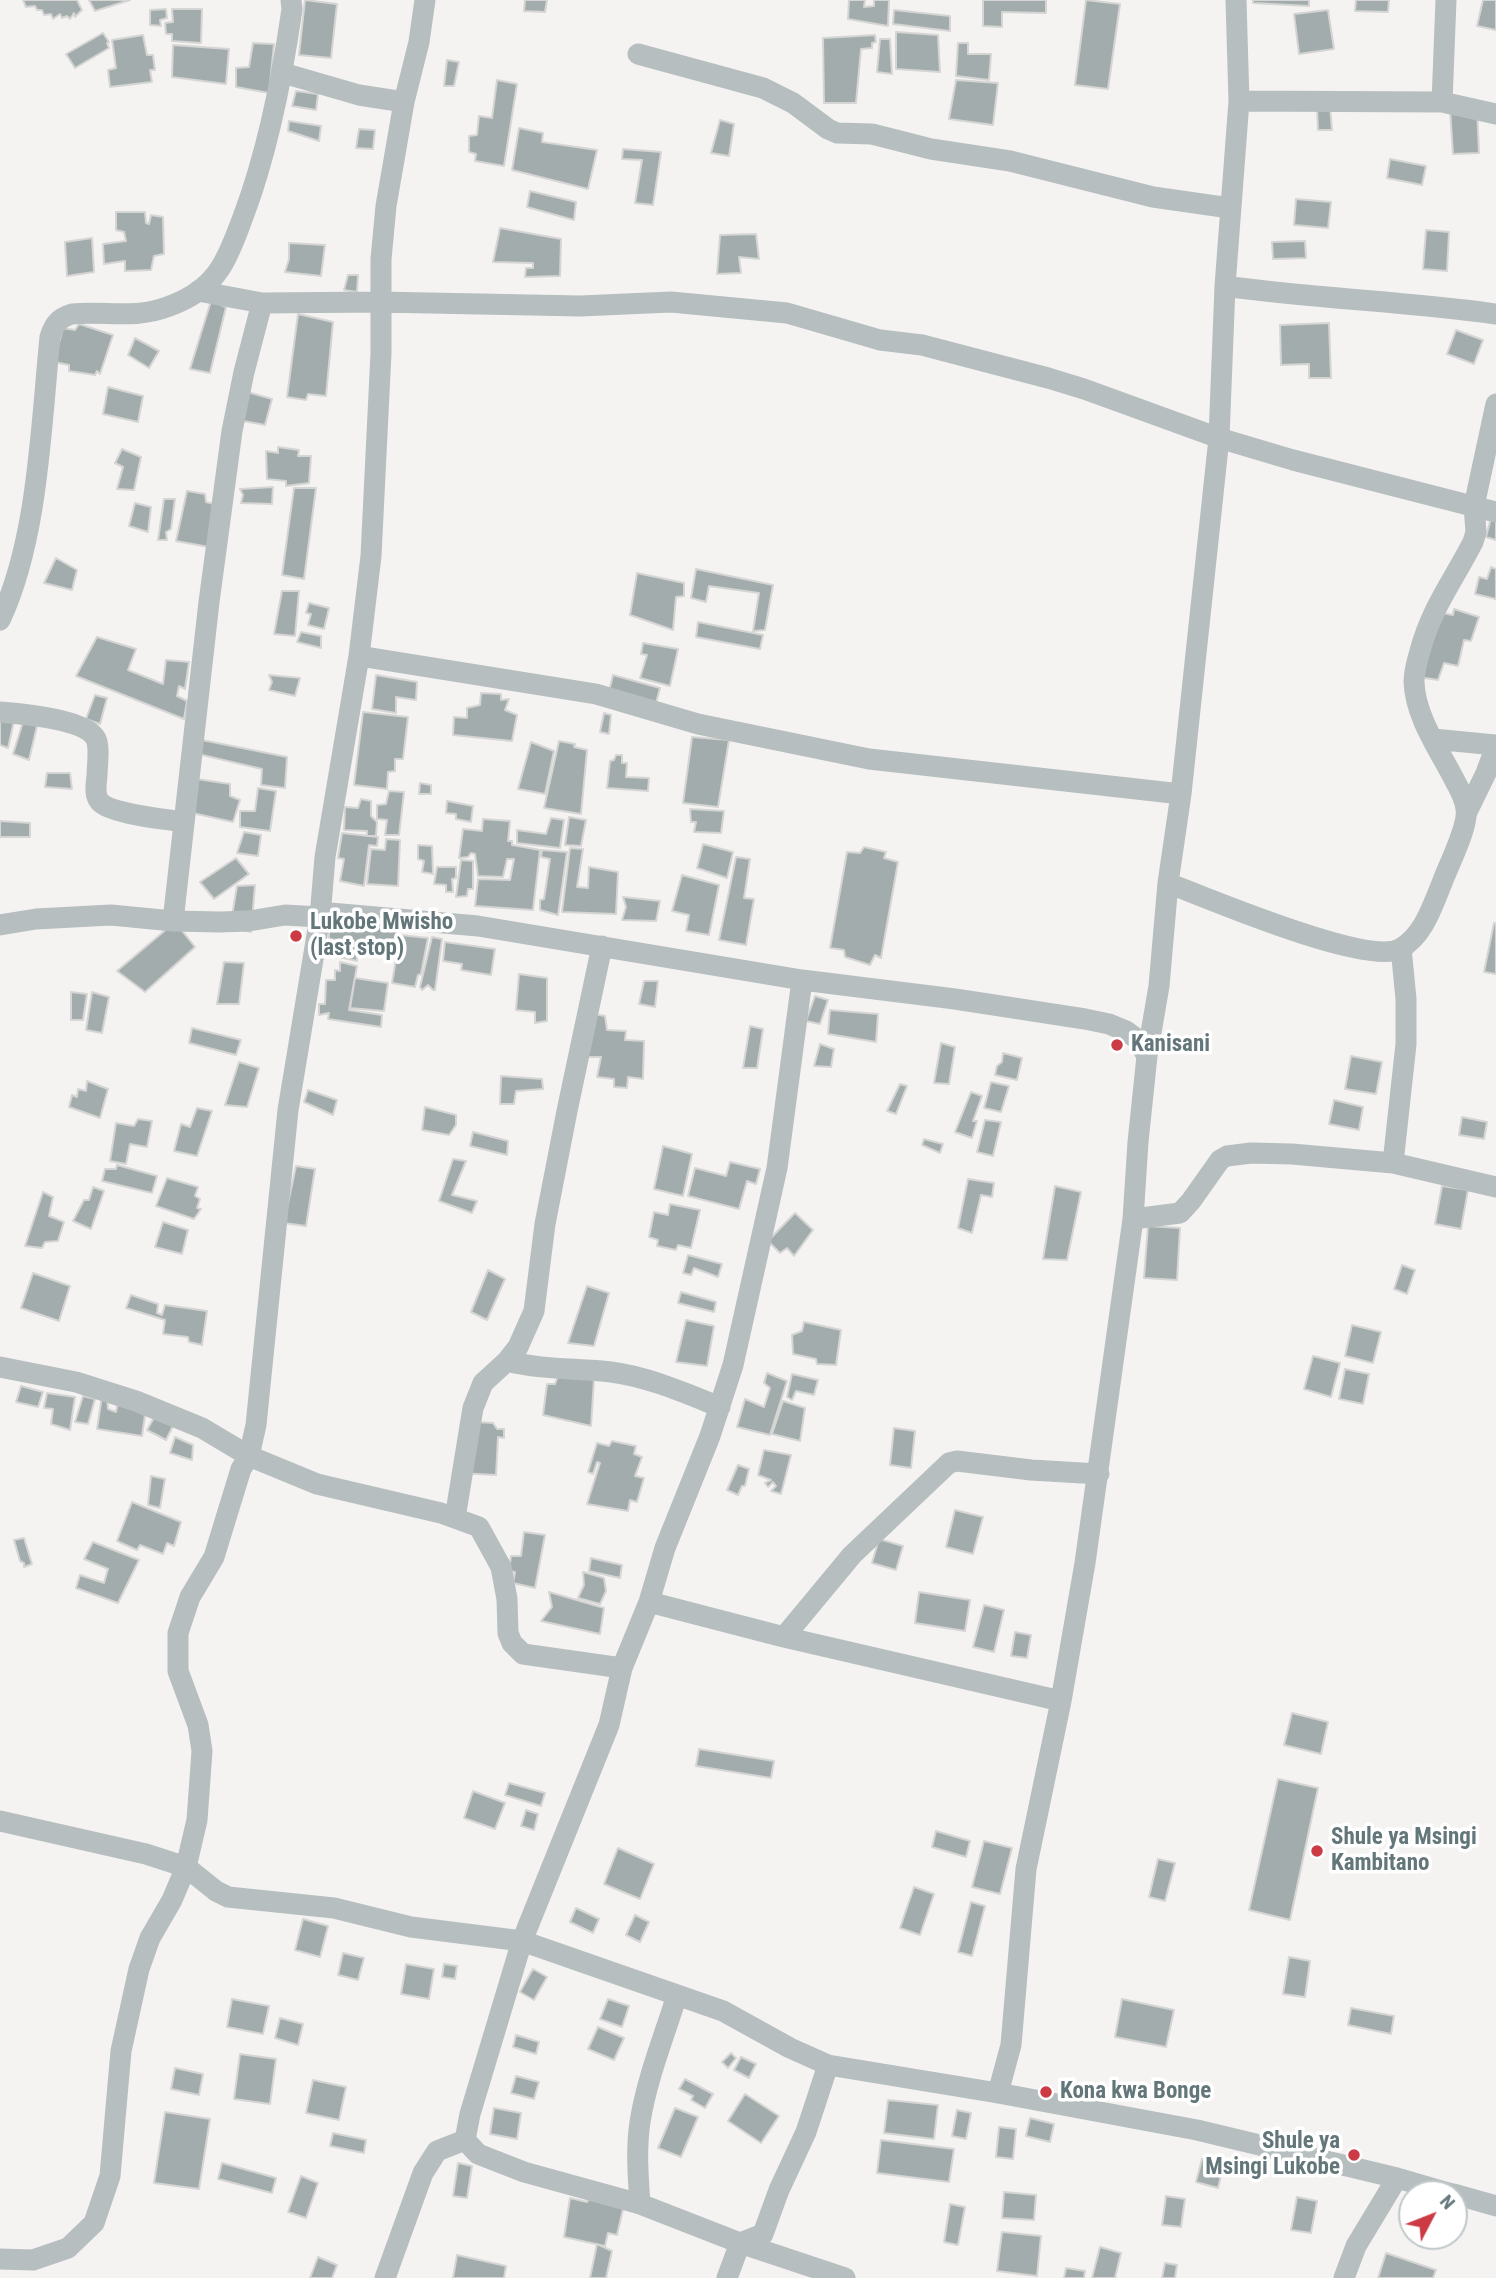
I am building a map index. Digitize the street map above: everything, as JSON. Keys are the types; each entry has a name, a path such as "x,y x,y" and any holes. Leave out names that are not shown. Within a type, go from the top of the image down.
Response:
{"street":[{"path":"0,620 15,582 29,521 53,327 62,317 72,314 140,314 166,308 198,291 219,270 233,245 257,177 283,74 291,0"},
{"path":"0,2259 33,2260 68,2248 94,2223 110,2176 121,2051 139,1969 150,1938 172,1900 186,1867 197,1820 202,1751 198,1725 178,1671 178,1633 190,1597 214,1557 241,1469 249,1456 256,1425 289,1111 320,914 325,857 359,656 371,556 381,353 379,302 386,206 425,0"},
{"path":"998,2093 1011,2045 1026,1869 1061,1701 1099,1474 1133,1219 1147,1056 1159,986 1168,883 1181,794 1219,438 1225,286 1239,101 1237,0"},
{"path":"1442,102 1446,0"},
{"path":"638,54 763,88 793,103 836,132 872,134 931,149 1010,161 1153,197 1230,208"},
{"path":"283,74 359,95 404,102"},
{"path":"1239,101 1442,102 1496,114"},
{"path":"1225,286 1285,294 1443,306 1496,314"},
{"path":"198,291 262,303 379,302 580,306 671,302 787,313 880,340 922,345 1048,378 1219,438 1318,467 1496,512"},
{"path":"173,921 232,431 262,303"},
{"path":"1467,812 1461,792 1433,739 1415,693 1414,682 1416,664 1434,610 1476,532 1474,506 1496,404"},
{"path":"359,656 596,694 698,724 869,759 1181,794"},
{"path":"0,712 46,716 83,728 91,733 97,743 96,794 102,803 115,809 183,822"},
{"path":"1168,883 1316,938 1380,951 1401,948 1417,934 1427,920 1459,841 1467,812 1496,746 1433,739"},
{"path":"0,925 36,919 111,915 173,921 249,921 285,915 320,914 478,926 802,980 955,999 1109,1024 1134,1036 1147,1056"},
{"path":"455,1518 472,1408 478,1392 488,1377 507,1361 524,1336 534,1311 548,1211 602,946"},
{"path":"1393,1163 1406,1044 1406,999 1401,948"},
{"path":"465,2140 473,2104 522,1941 609,1725 622,1668 720,1407 744,1323 777,1168 802,980"},
{"path":"1133,1219 1180,1213 1212,1168 1227,1156 1251,1153 1393,1163 1496,1187"},
{"path":"507,1361 554,1370 610,1372 632,1376 670,1387 720,1407"},
{"path":"0,1367 76,1382 136,1401 202,1428 249,1456 317,1484 455,1518 479,1527 500,1567 507,1599 508,1633 512,1643 523,1654 622,1668"},
{"path":"784,1637 852,1555 949,1463 957,1461 1031,1470 1099,1474"},
{"path":"649,1602 784,1637 1061,1701"},
{"path":"0,1821 146,1854 186,1867 228,1897 334,1908 411,1927 522,1941 723,2011 790,2048 828,2065 1197,2130 1404,2180"},
{"path":"640,2204 637,2162 641,2116 646,2090 677,1995"},
{"path":"727,2278 740,2244 763,2234 789,2164 806,2132 828,2065"},
{"path":"465,2140 478,2154 524,2172 640,2204 740,2244 845,2278"},
{"path":"386,2278 423,2173 437,2151 465,2140"},
{"path":"1344,2278 1356,2246 1397,2178"},
{"path":"1468,2198 1496,2206"}],"building":[{"path":"23,0 77,0 82,10 75,17 74,13 70,19 67,16 62,18 60,14 53,19 51,14 44,15 42,10 37,10 35,6 26,7"},
{"path":"89,0 130,0 95,11"},
{"path":"305,0 337,4 331,58 299,55"},
{"path":"525,0 547,0 545,12 524,11"},
{"path":"849,0 865,0 864,7 874,6 874,0 889,0 888,26 848,19"},
{"path":"983,0 1046,0 1046,13 1002,12 1002,27 983,26"},
{"path":"1086,0 1120,4 1108,89 1075,85"},
{"path":"1253,0 1309,0 1309,6 1253,3"},
{"path":"1356,0 1389,0 1388,12 1355,11"},
{"path":"1483,0 1496,0 1496,30 1477,26"},
{"path":"166,9 167,18 160,20 161,26 150,25 150,10"},
{"path":"172,9 202,9 201,43 172,41 172,34 166,34 165,23 173,22"},
{"path":"894,10 950,16 950,31 893,24"},
{"path":"1328,10 1334,49 1299,54 1294,14"},
{"path":"896,32 938,35 940,72 896,69"},
{"path":"103,33 109,42 109,48 75,68 66,54"},
{"path":"143,35 147,55 153,55 155,70 150,70 152,82 110,87 108,70 116,68 112,40"},
{"path":"875,35 876,42 872,43 872,48 861,49 856,103 824,103 823,38"},
{"path":"880,39 890,39 892,74 877,72"},
{"path":"253,43 274,44 269,93 236,87 236,68 249,67"},
{"path":"958,43 968,43 968,54 991,54 989,80 956,76"},
{"path":"173,45 229,49 226,84 172,77"},
{"path":"447,60 459,62 454,86 444,86"},
{"path":"497,80 517,84 504,166 475,161 476,154 469,152 469,136 477,135 479,116 492,118"},
{"path":"956,80 998,83 993,125 949,119"},
{"path":"296,91 318,94 316,110 292,106"},
{"path":"1330,107 1332,130 1318,130 1317,108"},
{"path":"1477,108 1479,153 1453,154 1450,109"},
{"path":"720,120 734,124 729,156 711,153"},
{"path":"289,121 321,126 319,141 288,131"},
{"path":"519,128 543,133 542,142 597,150 588,189 512,170"},
{"path":"359,129 375,130 373,149 356,148"},
{"path":"623,149 661,152 653,205 635,203 642,160 622,159"},
{"path":"1390,159 1426,166 1422,185 1387,178"},
{"path":"530,191 576,202 574,220 527,207"},
{"path":"1296,199 1331,202 1328,228 1294,225"},
{"path":"116,212 145,212 146,223 149,224 151,215 163,217 164,254 154,256 151,270 125,271 125,261 104,264 103,244 126,241 124,232 116,230"},
{"path":"500,228 561,239 560,276 525,277 526,268 533,268 533,263 493,262"},
{"path":"1426,230 1449,232 1447,271 1423,269"},
{"path":"756,234 759,259 739,257 741,273 717,274 720,235"},
{"path":"92,238 94,272 67,276 65,242"},
{"path":"1305,241 1306,258 1273,259 1272,242"},
{"path":"289,243 325,245 321,276 285,272 289,259"},
{"path":"348,275 358,275 357,292 344,290"},
{"path":"211,301 226,307 210,373 190,369"},
{"path":"298,314 333,322 326,396 308,394 306,400 287,397"},
{"path":"1329,323 1331,378 1309,378 1309,364 1281,365 1280,325"},
{"path":"79,324 113,335 100,374 97,371 95,375 69,371 69,365 54,362 63,328 75,330"},
{"path":"1456,330 1483,340 1474,364 1447,354"},
{"path":"135,338 159,351 149,368 128,355"},
{"path":"108,387 143,396 138,422 103,414"},
{"path":"244,391 272,399 265,425 238,420"},
{"path":"278,447 299,450 298,456 311,456 309,483 286,486 286,481 267,479 266,451 278,453"},
{"path":"122,449 141,457 134,490 117,489 123,467 115,463"},
{"path":"273,487 272,504 241,503 243,495 240,489"},
{"path":"294,488 316,488 304,579 282,575"},
{"path":"187,491 205,494 206,502 218,505 209,547 176,541"},
{"path":"164,499 175,499 171,529 166,532 167,540 158,540"},
{"path":"135,503 151,507 148,532 129,526"},
{"path":"1491,518 1496,520 1496,540 1486,537"},
{"path":"56,558 77,570 72,590 44,583"},
{"path":"1491,567 1496,569 1496,599 1475,594 1479,577 1487,579"},
{"path":"696,569 773,585 765,630 753,631 759,593 709,586 706,602 691,598"},
{"path":"637,573 684,583 684,596 676,597 673,630 630,615"},
{"path":"282,591 299,591 295,636 274,634"},
{"path":"309,603 329,608 324,629 308,625 311,614 306,613"},
{"path":"1454,609 1479,617 1471,641 1464,640 1458,666 1444,663 1438,680 1419,677 1442,613 1453,615"},
{"path":"698,622 763,635 760,649 696,637"},
{"path":"301,632 321,636 321,648 297,642"},
{"path":"97,637 136,649 128,670 163,684 166,660 189,662 185,689 179,686 177,696 187,701 184,719 76,676"},
{"path":"643,643 678,649 670,686 640,678 647,655 641,654"},
{"path":"269,675 300,678 295,696 269,690 272,682"},
{"path":"376,675 417,682 416,700 396,697 396,713 372,709"},
{"path":"613,675 660,688 656,703 609,691"},
{"path":"481,693 501,694 501,700 509,699 505,710 517,715 512,741 453,735 454,717 467,718 467,708 480,705"},
{"path":"95,695 107,698 100,724 86,719"},
{"path":"363,712 408,717 403,759 395,759 395,771 388,772 387,789 354,785"},
{"path":"604,713 611,715 609,734 600,732"},
{"path":"0,716 14,721 8,748 0,745"},
{"path":"23,722 37,726 29,760 13,754"},
{"path":"692,737 729,740 718,807 683,803"},
{"path":"202,740 287,757 285,788 261,785 262,769 198,754"},
{"path":"559,741 587,750 581,814 544,808"},
{"path":"531,742 554,751 545,794 518,789"},
{"path":"616,755 622,755 622,763 627,763 626,777 649,778 648,791 607,788 610,761 614,760"},
{"path":"47,773 70,773 72,789 45,787"},
{"path":"184,777 230,784 230,796 240,800 233,822 179,810"},
{"path":"420,783 431,785 431,794 419,794"},
{"path":"258,788 276,791 270,831 240,827 240,811 255,811"},
{"path":"389,791 404,792 399,835 385,835 387,820 377,819 377,805 386,804"},
{"path":"361,799 371,801 371,816 377,822 376,836 367,836 367,831 344,830 345,807 358,808"},
{"path":"447,801 473,806 471,822 456,819 456,814 446,813"},
{"path":"690,809 724,811 721,833 694,832 696,822 691,822"},
{"path":"569,817 586,820 581,846 565,845"},
{"path":"551,818 564,820 560,848 517,843 517,830 546,834"},
{"path":"483,819 510,821 508,841 512,841 512,845 540,850 533,910 475,906 478,879 510,880 514,859 507,859 503,877 478,876 475,854 459,858 463,829 482,831"},
{"path":"0,821 30,823 30,837 0,837"},
{"path":"244,832 261,835 258,856 237,853"},
{"path":"342,833 378,837 377,846 369,845 364,886 340,881 344,859 338,858"},
{"path":"386,839 400,840 398,886 367,884 371,849 385,850"},
{"path":"703,844 733,852 727,878 697,868"},
{"path":"418,845 432,846 433,874 422,872 424,861 418,859"},
{"path":"864,847 886,852 884,858 898,862 881,958 875,955 870,965 845,957 844,950 830,948 847,852 860,853"},
{"path":"570,848 583,849 577,887 588,888 589,867 618,872 616,914 562,912"},
{"path":"542,850 567,852 558,915 540,910 550,859 541,857"},
{"path":"736,857 750,859 744,898 754,899 746,945 719,940"},
{"path":"236,858 249,874 214,899 200,882"},
{"path":"461,860 473,861 473,889 468,889 467,896 456,897"},
{"path":"437,867 456,867 456,878 452,879 453,892 446,892 446,885 434,884"},
{"path":"682,875 719,885 709,935 686,931 689,915 672,911"},
{"path":"255,885 251,932 230,928 237,886"},
{"path":"623,897 660,901 656,921 622,920 626,907"},
{"path":"339,921 399,928 396,947 356,945 357,961 335,956 337,940 329,939 329,925 340,925"},
{"path":"175,922 195,947 145,992 117,971"},
{"path":"1494,923 1496,924 1496,974 1484,972"},
{"path":"400,935 428,938 421,974 418,975 415,987 392,983"},
{"path":"432,937 442,939 435,990 428,985 422,990 420,987"},
{"path":"445,942 495,949 491,975 461,970 462,964 443,961"},
{"path":"224,962 244,963 239,1004 217,1004"},
{"path":"340,962 357,966 349,1010 382,1015 381,1027 328,1019 329,1013 319,1015 319,1004 325,1004 326,980 335,980 335,970 340,971"},
{"path":"519,974 547,978 547,1021 535,1023 535,1012 516,1010"},
{"path":"355,978 388,983 384,1011 350,1008"},
{"path":"644,981 658,981 655,1007 639,1004"},
{"path":"71,992 87,994 83,1020 71,1020"},
{"path":"92,992 109,997 102,1033 86,1030"},
{"path":"815,996 828,1000 820,1024 806,1021"},
{"path":"830,1010 878,1014 876,1042 828,1034"},
{"path":"580,1012 605,1016 607,1030 626,1031 625,1040 644,1041 643,1079 628,1077 627,1088 614,1087 614,1079 597,1077 601,1057 572,1057"},
{"path":"750,1026 763,1029 757,1068 743,1068"},
{"path":"192,1028 241,1040 236,1055 189,1043"},
{"path":"941,1043 955,1047 949,1084 934,1083"},
{"path":"820,1044 834,1049 831,1067 814,1066"},
{"path":"1003,1053 1022,1058 1017,1080 995,1075 997,1066 1002,1062"},
{"path":"1351,1056 1382,1062 1376,1094 1345,1089"},
{"path":"239,1062 259,1068 247,1107 225,1105"},
{"path":"501,1076 542,1079 543,1089 516,1091 514,1104 500,1104"},
{"path":"87,1081 108,1089 100,1118 69,1107 72,1095 77,1097 78,1089 86,1091"},
{"path":"991,1082 1009,1086 1001,1112 984,1108"},
{"path":"900,1084 907,1086 896,1114 887,1111"},
{"path":"308,1090 337,1100 333,1115 304,1102"},
{"path":"971,1092 982,1096 973,1121 977,1121 972,1138 955,1132"},
{"path":"1334,1100 1363,1107 1359,1130 1329,1124"},
{"path":"425,1107 456,1115 456,1125 449,1135 422,1130"},
{"path":"197,1108 212,1111 197,1156 174,1151 181,1124 190,1127"},
{"path":"1462,1117 1487,1122 1484,1139 1459,1135"},
{"path":"138,1119 152,1121 147,1147 130,1144 126,1164 110,1161 116,1123 134,1126"},
{"path":"985,1120 1001,1122 993,1156 977,1152"},
{"path":"473,1132 508,1141 507,1155 470,1146"},
{"path":"924,1139 943,1144 940,1153 922,1145"},
{"path":"663,1146 692,1154 683,1196 654,1189"},
{"path":"453,1159 466,1161 452,1195 477,1201 472,1213 439,1201"},
{"path":"730,1162 760,1169 756,1184 747,1181 739,1209 688,1196 695,1168 726,1176"},
{"path":"117,1165 157,1176 152,1193 102,1181 105,1169 116,1169"},
{"path":"296,1166 315,1169 306,1226 284,1223"},
{"path":"167,1178 198,1187 195,1196 200,1199 197,1208 201,1209 194,1219 156,1206"},
{"path":"968,1179 994,1183 992,1197 981,1195 972,1233 958,1228"},
{"path":"1055,1186 1081,1192 1067,1260 1043,1259"},
{"path":"1442,1186 1468,1190 1461,1229 1435,1224"},
{"path":"93,1187 104,1191 91,1229 73,1221 84,1200 89,1200"},
{"path":"43,1192 53,1197 49,1216 64,1222 58,1241 45,1242 42,1248 25,1246"},
{"path":"670,1204 700,1210 691,1248 678,1245 676,1250 657,1246 658,1240 649,1237 654,1212 668,1215"},
{"path":"795,1213 813,1230 794,1256 787,1248 780,1253 768,1241"},
{"path":"163,1222 188,1230 182,1254 155,1247"},
{"path":"1148,1226 1180,1228 1177,1280 1144,1278"},
{"path":"688,1255 722,1264 718,1277 694,1268 691,1275 683,1273"},
{"path":"1402,1265 1415,1270 1407,1294 1394,1289"},
{"path":"488,1270 505,1279 487,1320 471,1312"},
{"path":"33,1273 70,1286 59,1321 21,1308"},
{"path":"587,1286 609,1293 594,1346 568,1343"},
{"path":"681,1292 716,1302 714,1312 678,1303"},
{"path":"131,1295 158,1304 157,1313 162,1315 165,1305 207,1311 202,1345 189,1342 188,1337 163,1334 165,1320 126,1308"},
{"path":"686,1320 714,1326 707,1366 676,1362"},
{"path":"804,1322 841,1330 836,1365 817,1364 816,1359 793,1354 792,1335 802,1331"},
{"path":"1352,1325 1381,1332 1373,1363 1345,1356"},
{"path":"1313,1356 1340,1363 1331,1397 1304,1389"},
{"path":"1345,1369 1369,1374 1363,1404 1339,1399"},
{"path":"559,1373 594,1380 591,1426 543,1415 547,1384 555,1384"},
{"path":"767,1373 787,1381 770,1435 737,1427 745,1399 764,1407 770,1388 764,1383"},
{"path":"792,1374 818,1380 814,1395 796,1391 792,1400 787,1397"},
{"path":"21,1386 43,1392 38,1407 16,1402"},
{"path":"47,1393 75,1397 70,1430 51,1424 53,1409 44,1408"},
{"path":"83,1396 95,1399 88,1424 75,1422"},
{"path":"102,1396 107,1398 108,1409 116,1412 118,1401 145,1415 142,1436 97,1429"},
{"path":"783,1401 805,1408 800,1441 772,1434"},
{"path":"155,1416 173,1426 166,1440 147,1430"},
{"path":"461,1421 493,1423 497,1429 504,1429 504,1438 498,1437 496,1475 458,1473"},
{"path":"894,1428 915,1431 911,1468 890,1465"},
{"path":"175,1437 193,1445 192,1460 170,1453"},
{"path":"612,1441 636,1446 634,1454 642,1457 635,1476 644,1478 637,1502 630,1500 628,1511 587,1504 600,1463 597,1462 593,1474 588,1472 597,1443 609,1446"},
{"path":"764,1450 791,1455 781,1494 771,1491 776,1486 773,1482 768,1487 765,1483 771,1480 758,1475"},
{"path":"738,1465 749,1469 745,1486 742,1486 738,1495 727,1490"},
{"path":"151,1476 165,1479 160,1508 148,1505"},
{"path":"132,1502 181,1522 174,1546 167,1543 163,1554 140,1545 137,1550 117,1541"},
{"path":"955,1510 983,1517 973,1554 946,1547"},
{"path":"524,1532 545,1535 535,1588 513,1583 515,1572 509,1571 511,1556 521,1556"},
{"path":"24,1538 32,1564 24,1567 14,1540"},
{"path":"879,1539 903,1546 896,1570 872,1563"},
{"path":"93,1542 139,1560 118,1603 76,1588 80,1575 104,1583 108,1569 84,1559"},
{"path":"591,1558 622,1565 620,1578 589,1571"},
{"path":"583,1572 604,1578 606,1591 600,1604 578,1598 584,1585"},
{"path":"549,1592 604,1608 600,1634 541,1621 552,1607"},
{"path":"919,1592 970,1600 965,1631 915,1623"},
{"path":"984,1605 1004,1610 994,1652 973,1647"},
{"path":"1015,1632 1031,1635 1027,1658 1011,1656"},
{"path":"1292,1713 1328,1722 1321,1754 1284,1745"},
{"path":"699,1749 774,1761 771,1778 696,1766"},
{"path":"1278,1779 1318,1788 1290,1920 1249,1910"},
{"path":"509,1783 545,1793 541,1806 505,1795"},
{"path":"473,1791 505,1803 495,1829 464,1818"},
{"path":"526,1810 538,1814 534,1830 521,1826"},
{"path":"936,1831 970,1841 966,1857 932,1847"},
{"path":"984,1841 1012,1848 1000,1894 972,1887"},
{"path":"618,1848 654,1864 640,1899 604,1884"},
{"path":"1158,1859 1175,1863 1165,1901 1149,1897"},
{"path":"914,1887 934,1894 920,1935 900,1928"},
{"path":"971,1902 985,1906 972,1956 958,1952"},
{"path":"576,1908 599,1919 593,1933 570,1922"},
{"path":"635,1915 649,1922 640,1942 626,1935"},
{"path":"303,1919 328,1926 320,1957 295,1950"},
{"path":"343,1953 364,1958 358,1980 338,1975"},
{"path":"1289,1957 1310,1961 1305,1997 1283,1994"},
{"path":"406,1964 434,1969 429,1999 401,1994"},
{"path":"444,1964 457,1966 455,1979 442,1977"},
{"path":"533,1969 547,1977 534,2000 520,1992"},
{"path":"232,1999 269,2006 263,2034 227,2027"},
{"path":"608,1999 629,2006 622,2027 600,2019"},
{"path":"1122,1999 1174,2010 1166,2047 1115,2037"},
{"path":"1351,2008 1394,2016 1391,2034 1348,2025"},
{"path":"280,2018 303,2024 298,2045 275,2038"},
{"path":"598,2027 624,2038 614,2060 588,2049"},
{"path":"516,2035 539,2042 536,2054 513,2047"},
{"path":"731,2053 736,2058 728,2068 722,2062"},
{"path":"240,2054 276,2059 270,2104 234,2099"},
{"path":"741,2057 756,2064 749,2078 734,2070"},
{"path":"175,2068 203,2074 199,2095 171,2089"},
{"path":"516,2076 539,2082 534,2099 511,2093"},
{"path":"685,2079 713,2094 705,2108 691,2100 693,2096 679,2089"},
{"path":"313,2080 346,2087 339,2120 306,2113"},
{"path":"745,2094 779,2116 761,2143 728,2121"},
{"path":"888,2100 938,2105 934,2139 884,2133"},
{"path":"494,2108 521,2113 517,2139 490,2134"},
{"path":"675,2108 698,2117 681,2157 658,2148"},
{"path":"957,2110 971,2113 966,2139 952,2136"},
{"path":"165,2112 210,2119 199,2189 154,2183"},
{"path":"1030,2118 1054,2124 1050,2142 1026,2136"},
{"path":"999,2127 1016,2129 1013,2159 996,2157"},
{"path":"333,2133 366,2140 364,2153 330,2146"},
{"path":"881,2140 954,2149 949,2182 877,2173"},
{"path":"1202,2159 1224,2164 1218,2188 1196,2182"},
{"path":"222,2163 276,2178 272,2193 218,2179"},
{"path":"458,2163 472,2166 467,2198 453,2196"},
{"path":"301,2176 318,2183 306,2218 288,2212"},
{"path":"1004,2192 1036,2195 1034,2220 1002,2218"},
{"path":"626,2196 617,2235 608,2233 605,2246 564,2237 570,2198 587,2202"},
{"path":"1166,2196 1185,2199 1181,2227 1162,2225"},
{"path":"1297,2197 1317,2201 1311,2233 1291,2230"},
{"path":"950,2204 965,2207 958,2245 944,2242"},
{"path":"1002,2232 1041,2236 1037,2276 997,2271"},
{"path":"597,2244 612,2251 606,2278 590,2278"},
{"path":"1100,2247 1121,2253 1115,2278 1092,2278"},
{"path":"1386,2253 1436,2270 1433,2278 1378,2278"},
{"path":"457,2255 506,2266 504,2278 453,2278"},
{"path":"318,2257 337,2265 332,2278 310,2278"},
{"path":"1165,2263 1177,2265 1175,2278 1162,2278"},
{"path":"1066,2268 1085,2271 1084,2278 1064,2278"}],"place":[{"name":"Lukobe Mwisho (last stop)","path":"296,936"},
{"name":"Kanisani","path":"1117,1045"},
{"name":"Shule ya Msingi Kambitano","path":"1317,1851"},
{"name":"Kona kwa Bonge","path":"1046,2092"},
{"name":"Shule ya Msingi Lukobe","path":"1354,2155"}]}
